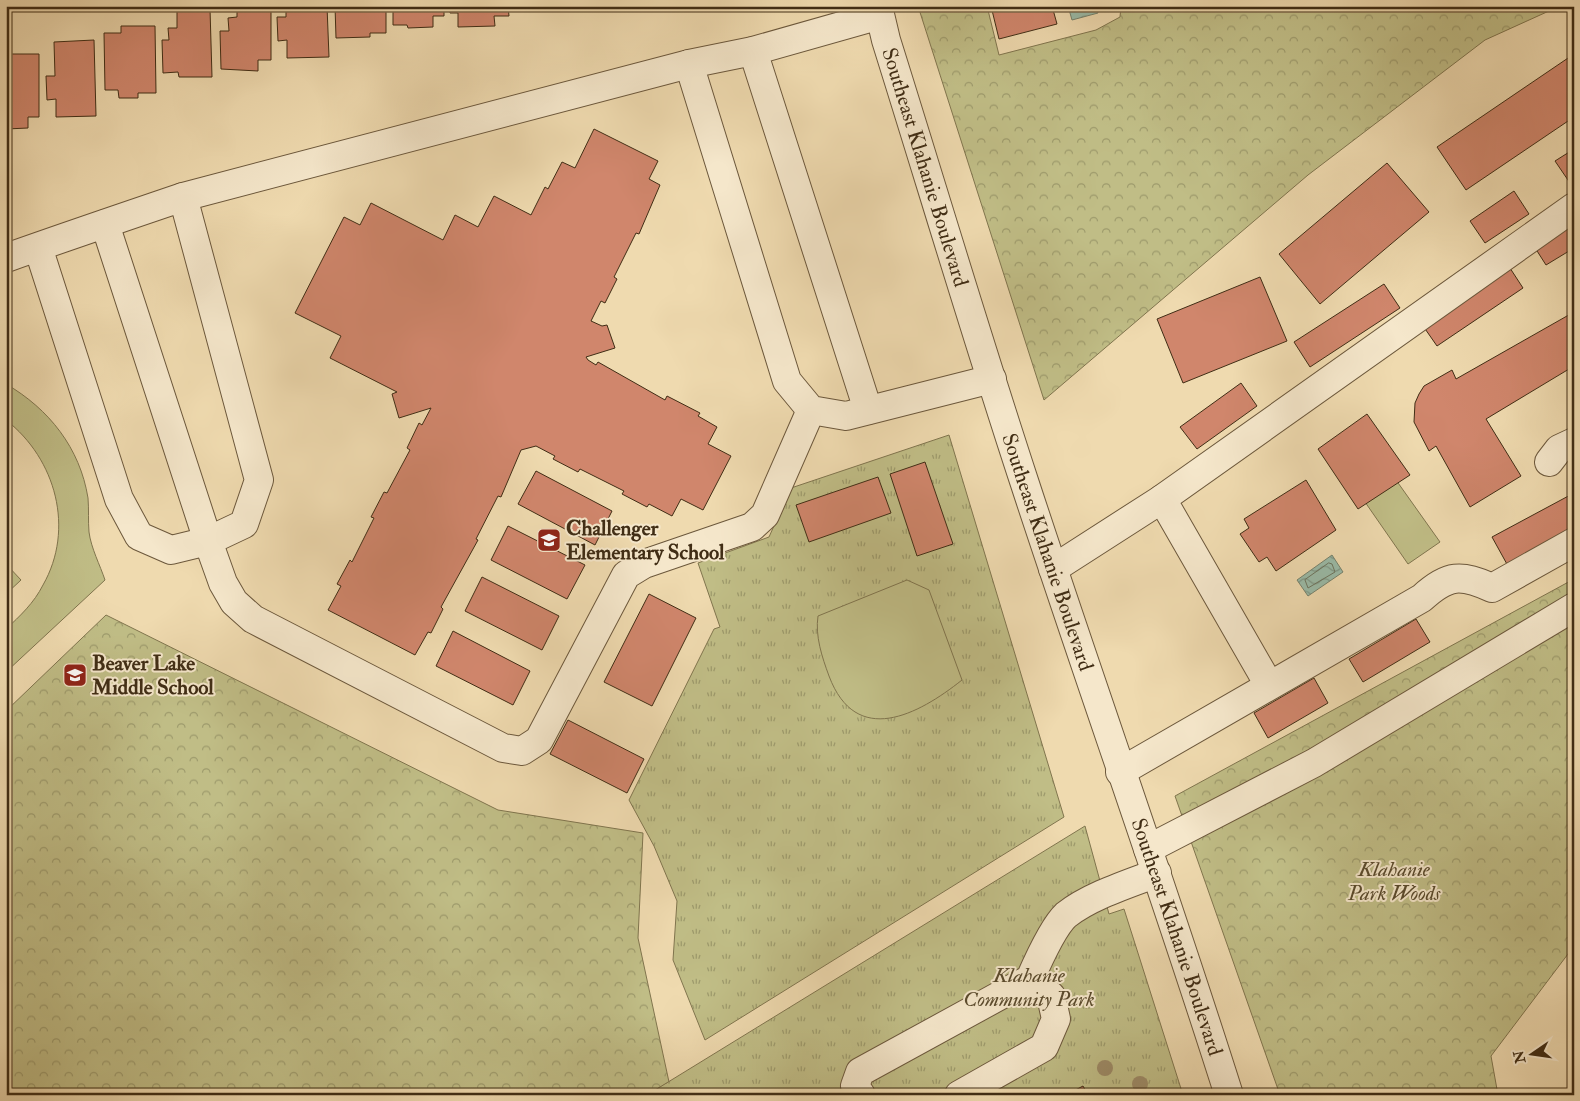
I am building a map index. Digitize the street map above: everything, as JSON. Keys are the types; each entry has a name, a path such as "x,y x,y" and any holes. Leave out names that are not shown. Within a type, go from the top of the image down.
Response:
{"street":[{"path":"6,258 183,197 689,64 753,51 879,10"},
{"name":"Southeast Klahanie Boulevard","path":"879,10 992,379 1053,569 1120,772 1153,861 1229,1095"},
{"path":"753,51 868,410"},
{"path":"689,64 787,381 811,410 846,416 992,379"},
{"path":"38,247 119,499 139,536 171,550 208,541 244,524 259,480 183,197"},
{"path":"1053,569 1162,499 1574,207"},
{"path":"105,224 208,541 224,583 234,602 252,619 503,748 522,750 539,740 626,575 644,564 752,527 765,515 811,410"},
{"path":"1549,462 1559,449 1574,442"},
{"path":"1162,499 1269,685"},
{"path":"1120,772 1422,598 1436,585 1449,578 1473,579 1492,588 1574,542"},
{"path":"861,1095 856,1086 860,1072 1030,979 1042,952 1065,916 1314,763 1574,607"},
{"path":"958,1095 1044,1047 1056,1019 1051,996 1030,979"}],"green space":[{"path":"918,6 987,6 999,55 1096,30 1120,17 1121,6 1560,6 1485,40 1308,175 1044,400"},
{"path":"6,384 36,405 49,418 70,447 84,480 88,498 90,538 105,580 6,672 6,629 31,603 43,585 53,563 58,541 59,518 55,496 48,475 37,454 23,436 6,420"},
{"path":"949,435 1064,817 705,1040 673,960 677,901 654,846 629,800 714,629 720,627 698,563 769,537 791,488"},
{"path":"1396,480 1440,542 1408,564 1365,502"},
{"path":"6,564 21,580 6,594"},
{"name":"Klahanie Park Woods","path":"1574,579 1574,950 1571,950 1491,1056 1498,1095 1280,1095 1175,796"},
{"path":"907,580 929,590 962,680 945,693 908,713 889,718 871,718 855,712 841,698 829,676 818,639 818,616"},
{"path":"106,615 498,810 643,833 638,938 669,1082 647,1095 6,1095 6,711"},
{"name":"Klahanie Community Park","path":"1085,826 1109,914 1124,909 1183,1095 647,1095"}],"water":[{"path":"1068,6 1096,6 1098,13 1072,20"},
{"path":"1332,555 1343,572 1308,596 1297,580"}],"building":[{"path":"237,6 271,6 271,60 258,60 258,71 221,69 220,31 229,31 228,18 237,17"},
{"path":"286,6 327,6 329,57 287,58 287,40 278,41 277,17 286,17"},
{"path":"335,6 386,6 386,33 370,33 370,37 336,38"},
{"path":"393,6 444,6 444,16 433,16 433,27 408,28 407,25 393,25"},
{"path":"450,6 508,6 509,16 494,16 495,26 458,27 458,13 450,13"},
{"path":"991,6 1052,6 1057,24 999,39"},
{"path":"210,9 212,77 179,77 178,72 163,73 162,40 169,40 168,28 177,28 177,10"},
{"path":"121,26 155,26 156,93 138,93 138,98 119,98 118,90 105,90 104,33 121,33"},
{"path":"94,40 96,116 56,117 56,99 47,100 46,76 55,76 54,42"},
{"path":"6,54 39,54 39,117 28,117 28,128 6,129"},
{"path":"1574,54 1574,117 1466,190 1437,147"},
{"path":"594,129 658,161 649,179 660,185 639,234 636,233 614,277 617,279 605,303 601,301 591,321 602,326 607,325 615,348 586,357 596,365 598,362 665,400 667,396 700,413 698,416 717,427 708,444 731,456 703,510 681,499 672,516 649,504 647,507 622,494 624,491 580,469 578,472 553,459 555,456 536,446 521,450 501,497 498,496 476,539 478,540 441,607 443,609 431,633 428,632 415,655 328,610 341,586 337,584 350,560 352,562 374,518 371,517 384,492 387,493 410,450 407,448 419,423 422,425 431,408 399,418 392,394 397,392 330,358 341,336 295,313 344,217 360,225 371,203 443,240 455,215 478,227 494,196 531,215 545,187 548,189 562,162 575,168"},
{"path":"1574,149 1574,181 1570,183 1555,161"},
{"path":"1387,163 1429,212 1320,304 1279,254"},
{"path":"1514,191 1529,214 1485,243 1470,221"},
{"path":"1574,217 1574,248 1546,265 1532,243"},
{"path":"1508,265 1523,288 1437,346 1421,323"},
{"path":"1260,277 1287,341 1183,383 1157,319"},
{"path":"1384,284 1400,308 1310,367 1294,342"},
{"path":"1574,312 1574,366 1486,419 1521,476 1470,507 1436,446 1429,451 1414,422 1415,403 1419,394 1424,386 1452,370 1456,379"},
{"path":"1241,383 1257,406 1197,449 1180,427"},
{"path":"1367,414 1410,475 1358,509 1318,449"},
{"path":"925,462 953,544 917,556 890,474"},
{"path":"536,471 612,511 595,545 518,504"},
{"path":"878,477 891,513 809,542 796,505"},
{"path":"1306,480 1336,530 1276,571 1267,557 1259,562 1240,534 1249,528 1244,519"},
{"path":"1574,493 1574,531 1508,566 1492,537"},
{"path":"508,526 585,565 567,599 491,560"},
{"path":"482,577 559,616 542,650 465,611"},
{"path":"649,594 696,618 652,706 604,682"},
{"path":"1416,619 1430,642 1363,682 1349,659"},
{"path":"453,631 530,671 513,705 436,666"},
{"path":"1314,678 1328,703 1268,738 1254,713"},
{"path":"568,720 644,759 627,793 550,754"},
{"path":"1083,1086 1088,1095 1066,1095"}],"place":[{"name":"Challenger Elementary School","path":"549,540"},
{"name":"Beaver Lake Middle School","path":"75,675"}]}
